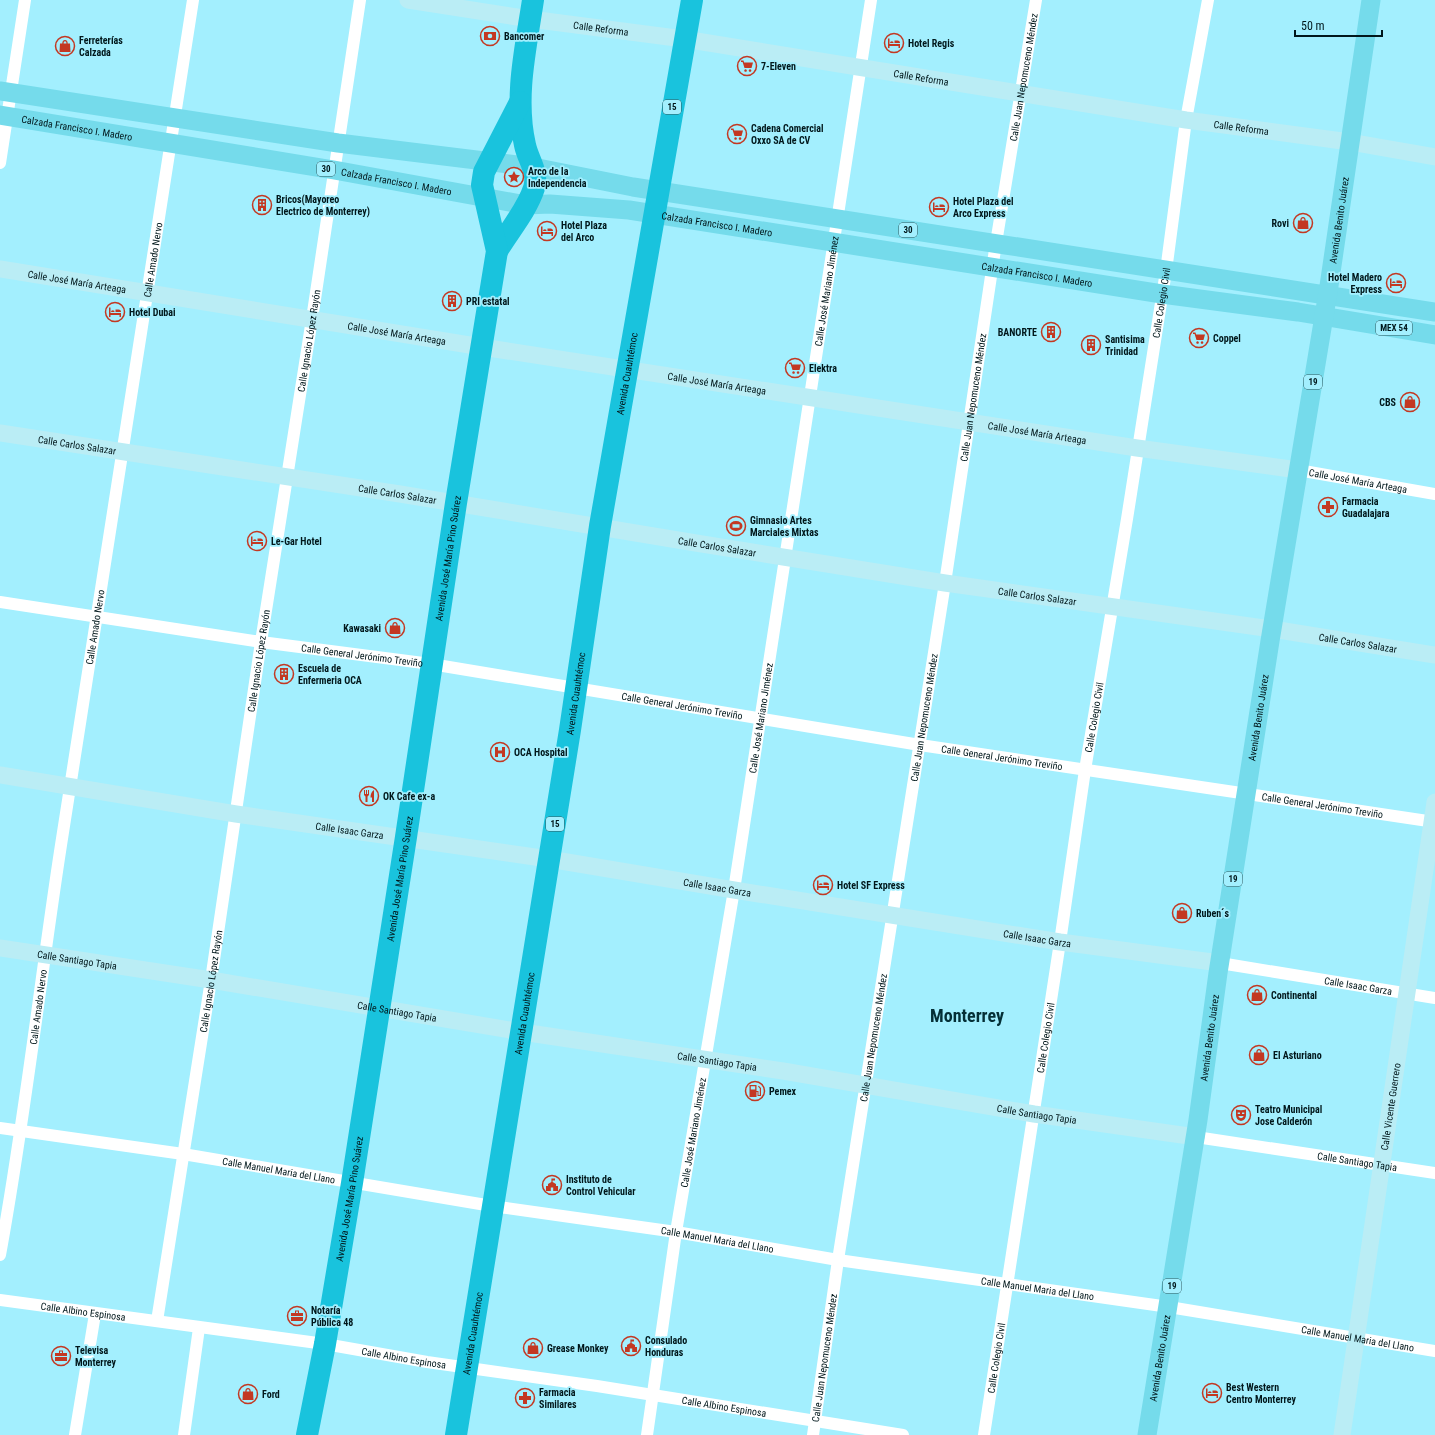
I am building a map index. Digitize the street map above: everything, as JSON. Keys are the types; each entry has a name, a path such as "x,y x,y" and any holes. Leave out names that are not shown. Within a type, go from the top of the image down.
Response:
{"highway":[{"name":"Avenida Cuauhtémoc","path":"456,1435 492,1206 522,1032 600,526 657,191 692,0"},
{"name":"Avenida José María Pino Suárez","path":"497,251 526,205 534,188 536,176 525,146 520,102 532,9"},
{"name":"Avenida José María Pino Suárez","path":"307,1435 325,1344 352,1183 380,1008 456,503 497,251 482,185 484,172 489,160 501,142 520,102"}],"main road":[{"name":"Avenida Benito Juárez","path":"1147,1435 1196,1137 1220,963 1272,629 1328,294 1371,0"},
{"name":"30","path":"5,91 338,143 489,160 657,191 836,220 996,243 1166,271 1328,294"},
{"name":"Calzada Francisco I. Madero","path":"4,115 334,170 526,205 550,204 653,214 833,241 1162,294 1324,316 1435,335"},
{"name":"MEX 54","path":"1328,294 1435,312"}],"street":[{"path":"0,163 5,91 25,0"},
{"name":"Calle Amado Nervo","path":"0,1255 21,1132 70,786 193,0"},
{"name":"Calle Ignacio López Rayón","path":"157,1322 211,980 261,642 360,0"},
{"name":"Calle Reforma","path":"408,0 532,9 684,39 1186,120 1350,142 1435,156"},
{"name":"Calle José Mariano Jiménez","path":"647,1435 676,1232 734,890 871,0"},
{"name":"Calle Juan Nepomuceno Méndez","path":"813,1435 838,1260 868,1085 996,243 1022,93 1036,0"},
{"name":"Calle Colegio Civil","path":"984,1435 1034,1114 1085,770 1166,271 1186,120 1208,0"},
{"name":"Calle José María Arteaga","path":"0,269 482,347 809,396 1137,448 1298,470 1435,494"},
{"name":"Calle Carlos Salazar","path":"0,433 456,503 945,583 1272,629 1435,655"},
{"name":"Calle General Jerónimo Treviño","path":"0,602 261,642 431,664 920,745 1433,821"},
{"name":"Calle Isaac Garza","path":"0,775 236,814 406,837 1060,942 1220,963 1435,998"},
{"name":"Calle Vicente Guerrero","path":"1342,1435 1435,802"},
{"name":"Calle Santiago Tapia","path":"0,948 211,980 522,1032 868,1085 1034,1114 1435,1173"},
{"name":"Calle Manuel Maria del Llano","path":"0,1128 183,1154 492,1206 676,1232 838,1260 1169,1307 1355,1339 1435,1351"},
{"name":"Calle Albino Espinosa","path":"0,1300 325,1344 903,1435"},
{"path":"75,1435 95,1314"},
{"path":"184,1435 199,1328"}],"place":[{"name":"Bancomer","path":"490,36"},
{"name":"Hotel Regis","path":"894,43"},
{"name":"Ferreterías Calzada","path":"65,46"},
{"name":"7-Eleven","path":"747,66"},
{"name":"Cadena Comercial Oxxo SA de CV","path":"737,134"},
{"name":"Arco de la Independencia","path":"514,177"},
{"name":"Bricos(Mayoreo Electrico de Monterrey)","path":"262,205"},
{"name":"Hotel Plaza del Arco Express","path":"939,207"},
{"name":"Rovi","path":"1303,223"},
{"name":"Hotel Plaza del Arco","path":"547,231"},
{"name":"Hotel Madero Express","path":"1396,283"},
{"name":"PRI estatal","path":"452,301"},
{"name":"Hotel Dubai","path":"115,312"},
{"name":"BANORTE","path":"1051,332"},
{"name":"Coppel","path":"1199,338"},
{"name":"Santisima Trinidad","path":"1091,345"},
{"name":"Elektra","path":"795,368"},
{"name":"CBS","path":"1410,402"},
{"name":"Farmacia Guadalajara","path":"1328,507"},
{"name":"Gimnasio Artes Marciales Mixtas","path":"736,526"},
{"name":"Le-Gar Hotel","path":"257,541"},
{"name":"Kawasaki","path":"395,628"},
{"name":"Escuela de Enfermeria OCA","path":"284,674"},
{"name":"OCA Hospital","path":"500,752"},
{"name":"OK Cafe ex-a","path":"369,796"},
{"name":"Hotel SF Express","path":"823,885"},
{"name":"Ruben´s","path":"1182,913"},
{"name":"Continental","path":"1257,995"},
{"name":"El Asturiano","path":"1259,1055"},
{"name":"Pemex","path":"755,1091"},
{"name":"Teatro Municipal Jose Calderón","path":"1241,1115"},
{"name":"Instituto de Control Vehicular","path":"552,1185"},
{"name":"Notaría Pública 48","path":"297,1316"},
{"name":"Consulado Honduras","path":"631,1346"},
{"name":"Grease Monkey","path":"533,1348"},
{"name":"Televisa Monterrey","path":"61,1356"},
{"name":"Best Western Centro Monterrey","path":"1212,1393"},
{"name":"Ford","path":"248,1394"},
{"name":"Farmacia Similares","path":"525,1398"}],"district":[{"name":"Monterrey","path":"967,1016"}]}
